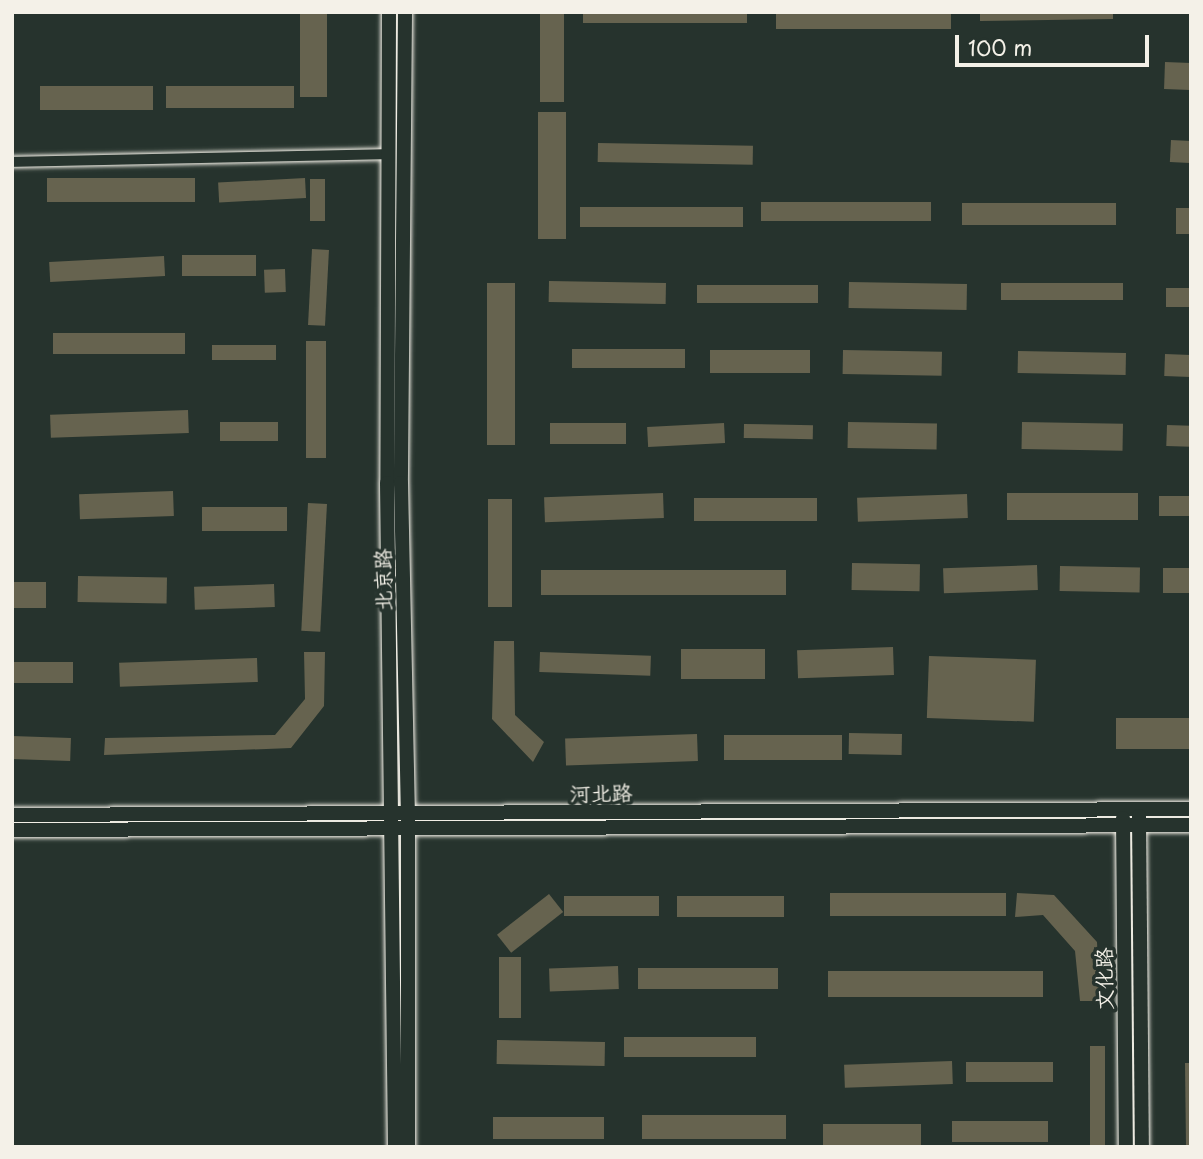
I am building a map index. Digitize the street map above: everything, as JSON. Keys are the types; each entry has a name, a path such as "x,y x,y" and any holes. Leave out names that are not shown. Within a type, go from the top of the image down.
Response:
{"street":[{"name":"北京路","path":"389,12 387,483 394,1147"},
{"name":"北京路","path":"405,12 401,483 408,815 408,1147"},
{"path":"12,162 390,154"},
{"name":"河北路","path":"12,815 408,815 912,808 1191,809"},
{"name":"文化路","path":"1123,810 1126,1147"},
{"name":"文化路","path":"1139,810 1142,1147"},
{"name":"河北路","path":"12,830 407,831 1191,825"}],"building":[{"path":"300,12 327,12 327,97 300,97"},
{"path":"540,12 564,12 564,102 540,102"},
{"path":"583,12 747,12 747,23 583,23"},
{"path":"776,12 951,12 951,29 776,29"},
{"path":"980,12 1113,12 1113,19 980,21"},
{"path":"1165,62 1191,63 1190,90 1164,89"},
{"path":"40,86 153,86 153,110 40,110"},
{"path":"166,86 294,86 294,108 166,108"},
{"path":"538,112 566,112 566,239 538,239"},
{"path":"1171,140 1191,141 1190,163 1170,162"},
{"path":"598,143 753,146 753,165 598,162"},
{"path":"47,178 195,178 195,202 47,202"},
{"path":"305,178 306,198 219,203 218,183"},
{"path":"310,179 325,179 325,221 310,221"},
{"path":"761,202 931,202 931,221 761,221"},
{"path":"962,203 1116,203 1116,225 962,225"},
{"path":"580,207 743,207 743,227 580,227"},
{"path":"1176,208 1191,208 1191,234 1176,234"},
{"path":"312,249 329,250 325,326 308,325"},
{"path":"182,255 256,255 256,276 182,276"},
{"path":"164,256 165,276 50,282 49,262"},
{"path":"285,269 286,292 265,293 264,270"},
{"path":"549,281 666,283 666,304 549,302"},
{"path":"849,282 967,284 967,310 849,308"},
{"path":"487,283 515,283 515,445 487,445"},
{"path":"1001,283 1123,283 1123,300 1001,300"},
{"path":"697,285 818,285 818,303 697,303"},
{"path":"1166,288 1191,288 1191,307 1166,307"},
{"path":"53,333 185,333 185,354 53,354"},
{"path":"306,341 326,341 326,458 306,458"},
{"path":"212,345 276,345 276,360 212,360"},
{"path":"572,349 685,349 685,368 572,368"},
{"path":"710,350 810,350 810,373 710,373"},
{"path":"843,350 942,352 942,376 843,374"},
{"path":"1018,351 1126,353 1126,375 1018,373"},
{"path":"1165,354 1191,355 1190,377 1164,376"},
{"path":"188,410 189,433 51,438 50,415"},
{"path":"220,422 278,422 278,441 220,441"},
{"path":"848,422 937,424 937,450 848,448"},
{"path":"1022,422 1123,424 1123,451 1022,449"},
{"path":"550,423 626,423 626,444 550,444"},
{"path":"724,423 725,443 648,447 647,427"},
{"path":"744,424 813,425 813,439 744,438"},
{"path":"1167,425 1191,426 1190,447 1166,446"},
{"path":"173,491 174,516 80,519 79,494"},
{"path":"663,493 664,518 545,522 544,497"},
{"path":"1007,493 1138,493 1138,520 1007,520"},
{"path":"967,494 968,518 858,522 857,498"},
{"path":"1159,496 1191,496 1191,516 1159,516"},
{"path":"694,498 817,498 817,521 694,521"},
{"path":"488,499 512,499 512,607 488,607"},
{"path":"308,503 327,504 320,632 301,631"},
{"path":"202,507 287,507 287,531 202,531"},
{"path":"852,563 920,564 920,591 852,590"},
{"path":"1037,565 1038,590 944,593 943,568"},
{"path":"1060,566 1140,567 1140,592 1060,591"},
{"path":"1163,568 1191,568 1191,593 1163,593"},
{"path":"541,570 786,570 786,595 541,595"},
{"path":"78,576 167,578 167,604 78,602"},
{"path":"12,582 46,582 46,608 12,608"},
{"path":"274,584 275,607 195,610 194,587"},
{"path":"494,641 514,641 515,715 544,742 533,762 492,719"},
{"path":"893,647 894,675 798,678 797,650"},
{"path":"681,649 765,649 765,679 681,679"},
{"path":"304,652 325,652 324,706 291,748 104,755 105,738 275,735 305,699"},
{"path":"540,652 651,656 650,676 539,672"},
{"path":"929,656 1036,660 1034,722 927,718"},
{"path":"257,658 258,682 120,687 119,663"},
{"path":"12,662 73,662 73,683 12,683"},
{"path":"1116,718 1191,718 1191,749 1116,749"},
{"path":"849,733 902,734 902,755 849,754"},
{"path":"697,734 698,761 566,766 565,739"},
{"path":"724,735 842,735 842,760 724,760"},
{"path":"12,736 71,738 70,761 12,759"},
{"path":"830,893 1006,893 1006,916 830,916"},
{"path":"1017,893 1054,895 1097,942 1100,1001 1080,1001 1075,951 1043,915 1015,917"},
{"path":"549,894 563,912 511,953 497,935"},
{"path":"564,896 659,896 659,916 564,916"},
{"path":"677,896 784,896 784,917 677,917"},
{"path":"499,957 521,957 521,1018 499,1018"},
{"path":"618,966 619,989 550,991 549,968"},
{"path":"638,968 778,968 778,989 638,989"},
{"path":"828,971 1043,971 1043,997 828,997"},
{"path":"624,1037 756,1037 756,1057 624,1057"},
{"path":"497,1040 605,1042 605,1066 497,1064"},
{"path":"1090,1046 1105,1046 1105,1147 1090,1147"},
{"path":"952,1061 953,1084 845,1088 844,1065"},
{"path":"966,1062 1053,1062 1053,1082 966,1082"},
{"path":"1185,1063 1191,1063 1191,1147 1186,1147"},
{"path":"642,1115 786,1115 786,1139 642,1139"},
{"path":"493,1117 604,1117 604,1139 493,1139"},
{"path":"952,1121 1048,1121 1048,1142 952,1142"},
{"path":"823,1124 921,1124 921,1146 823,1146"}]}
